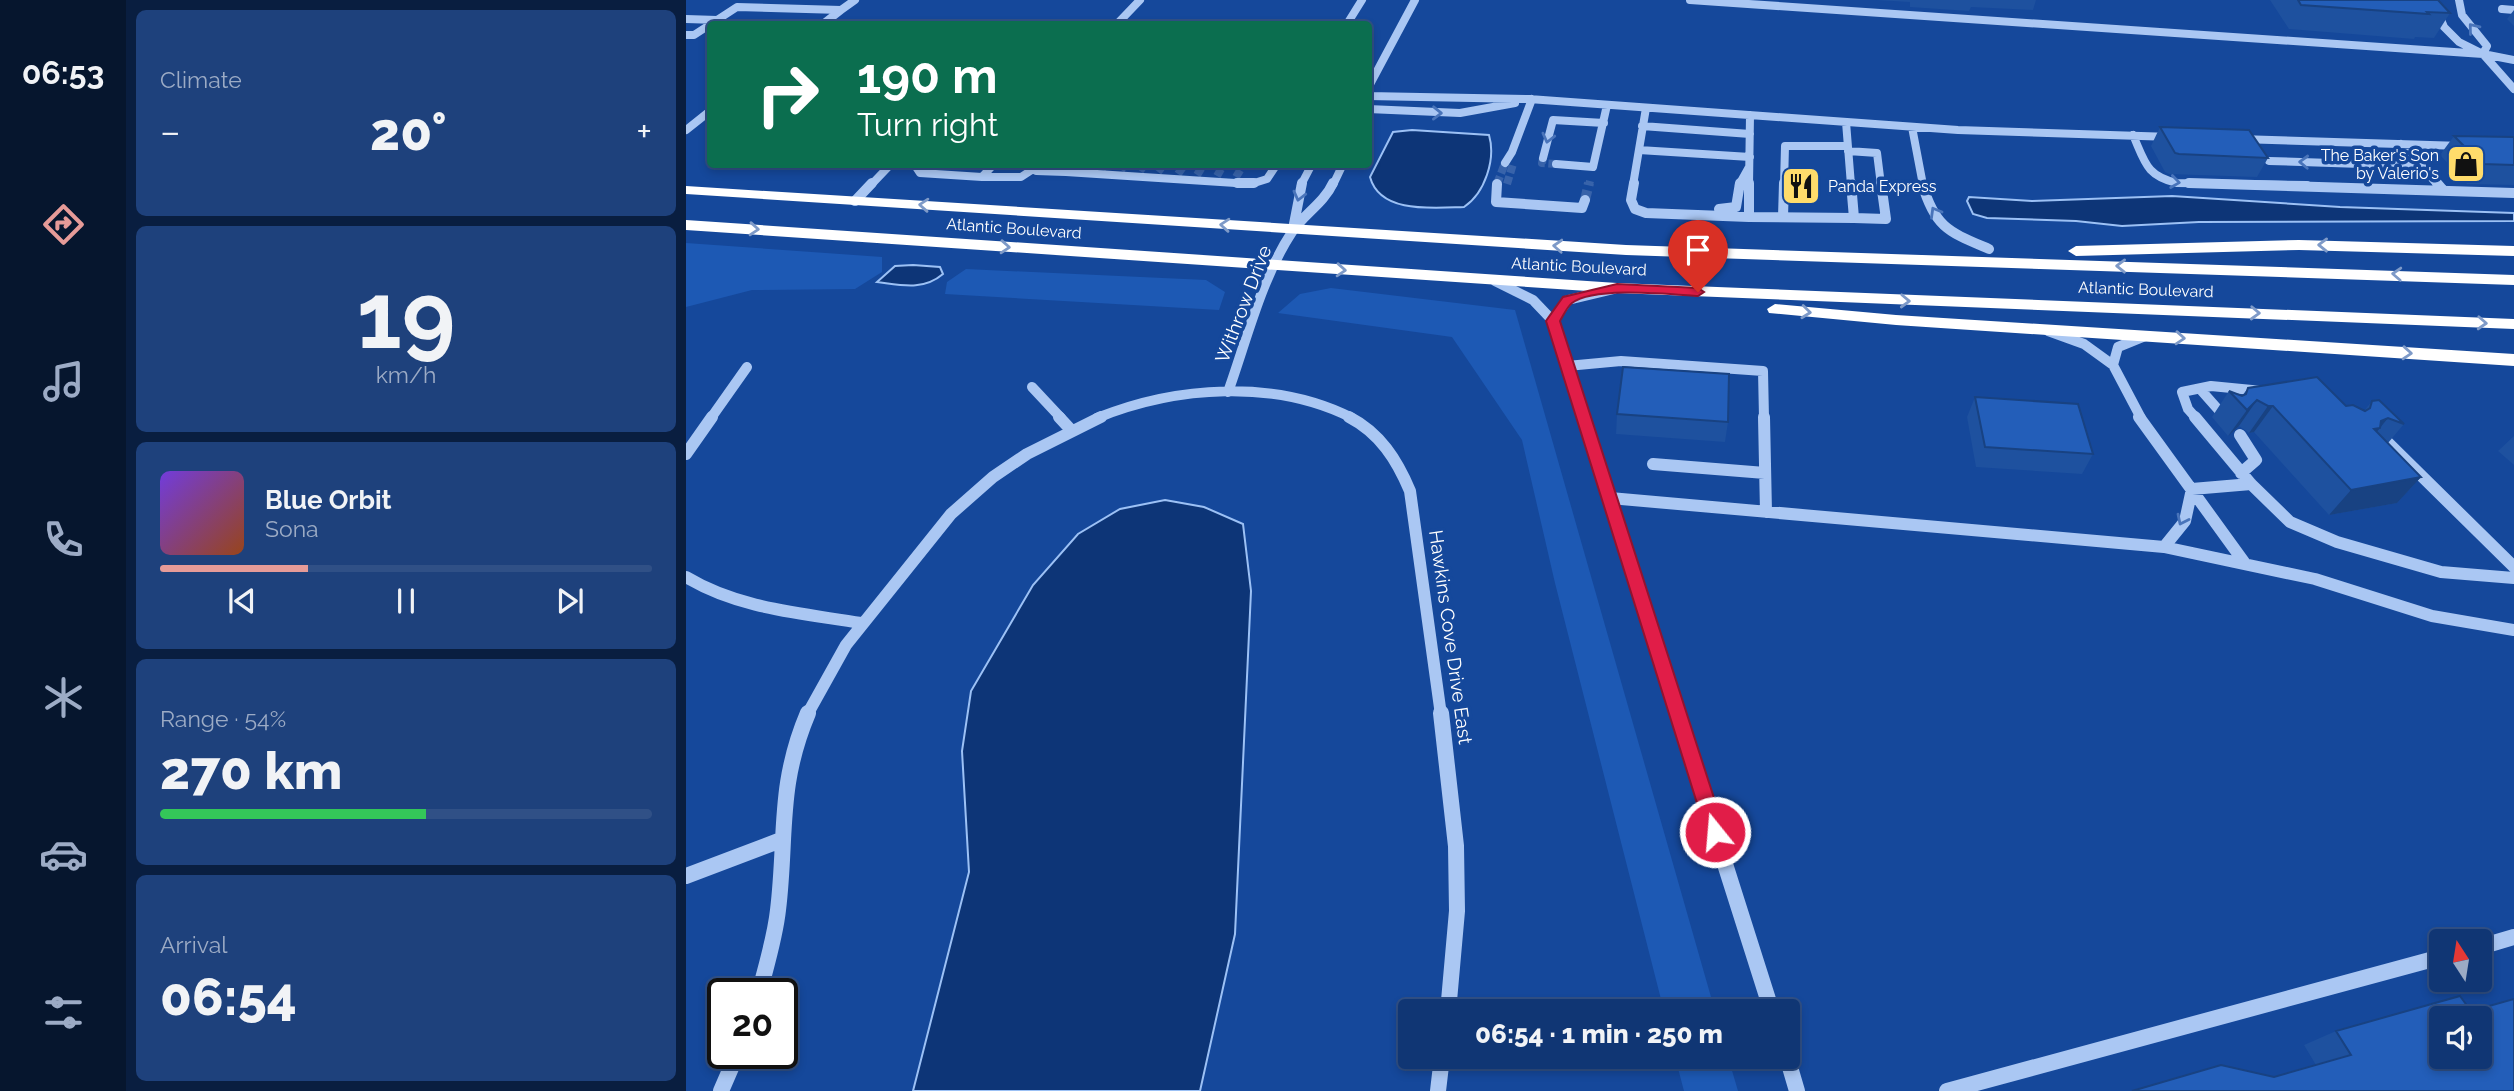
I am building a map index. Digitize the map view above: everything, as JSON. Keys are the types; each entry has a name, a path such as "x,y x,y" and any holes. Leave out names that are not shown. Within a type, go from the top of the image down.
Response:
{"highway":[{"name":"Atlantic Boulevard","path":"686,190 1289,236 1872,260 2263,270 2514,280"},
{"name":"Atlantic Boulevard","path":"686,225 1617,288 2514,324"},
{"path":"1289,236 1543,259 1886,274 2131,280 2263,270"},
{"path":"1626,250 2090,251 2311,245 2514,251"},
{"path":"1617,288 1757,307 1884,319 2514,360"}],"street":[{"path":"686,19 717,20 748,0"},
{"path":"827,21 855,0"},
{"path":"1120,21 1140,0"},
{"path":"1349,21 1362,0"},
{"path":"1372,81 1415,0"},
{"path":"1690,0 2483,54 2514,60"},
{"path":"2433,0 2444,27 2459,42 2483,54 2514,89"},
{"path":"2459,0 2462,15 2487,46 2483,54"},
{"path":"737,7 841,10"},
{"path":"2502,9 2514,10"},
{"path":"686,41 690,35 707,26"},
{"path":"1372,96 1530,99 1912,127 2187,137"},
{"path":"1372,109 1460,113 1501,107 1530,99"},
{"path":"1509,163 1530,99"},
{"path":"1590,181 1607,105"},
{"path":"1646,108 1631,195 1635,209 1646,213 1749,217 1886,219 1877,153 1785,146 1783,217"},
{"path":"686,130 707,113"},
{"path":"1749,217 1750,115"},
{"path":"1543,158 1553,120 1604,123"},
{"path":"1846,122 1853,218"},
{"path":"1642,126 1750,134"},
{"path":"1912,127 1927,196 1935,215 1953,234 1989,249"},
{"path":"2133,135 2148,167 2159,179 2177,183 2285,184 2514,193"},
{"path":"2230,138 2474,146"},
{"path":"2253,139 2285,184"},
{"path":"2401,144 2443,190"},
{"path":"1639,150 1750,162"},
{"path":"2269,161 2422,166"},
{"path":"1631,195 1645,206 1729,209 1736,207 1740,180 1750,162"},
{"path":"1556,164 1593,167"},
{"path":"855,201 887,168"},
{"path":"928,168 982,177 1017,178 1039,168 1069,168 1260,183 1268,179 1275,168"},
{"path":"982,177 990,168"},
{"path":"1289,236 1299,189 1310,168"},
{"path":"1289,236 1329,192 1341,168"},
{"path":"1501,187 1496,202 1583,208 1585,200"},
{"name":"Withrow Drive","path":"1228,391 1273,265 1289,236"},
{"path":"1495,281 1533,300 1553,321 1768,999"},
{"path":"1553,321 1568,300 1617,288"},
{"path":"2045,330 2084,344 2113,365 2136,412 2244,562"},
{"path":"2113,365 2118,347 2145,335"},
{"path":"1567,366 1621,361 1763,371 1766,512"},
{"path":"686,454 747,367"},
{"path":"2272,392 2211,386 2182,392 2188,409 2250,484 2290,522 2337,542 2441,572 2514,578"},
{"path":"1032,387 1070,430"},
{"path":"2200,388 2223,415"},
{"name":"Hawkins Cove Drive East","path":"762,978 779,902 784,791 801,727 831,666 862,623 959,506 1011,463 1070,430 1124,409 1162,399 1228,391 1293,396 1342,412 1381,439 1391,450 1405,477 1410,491 1438,691 1456,846 1457,911 1449,999"},
{"path":"2363,419 2514,567"},
{"path":"2240,435 2256,460 2241,473"},
{"path":"1653,464 1765,473"},
{"path":"2405,477 2430,485"},
{"path":"2192,489 2250,484"},
{"path":"2164,547 2185,521 2192,489"},
{"path":"1610,498 2164,547 2315,579 2432,616 2514,631"},
{"path":"686,577 701,588 736,600 862,623"},
{"path":"686,876 781,840"},
{"path":"2492,943 2514,937"},
{"path":"1948,1091 2429,960"},
{"path":"720,1091 730,1069"},
{"path":"1438,1091 1441,1069"},
{"path":"1791,1069 1797,1091"}],"shaded area":[{"path":"1412,130 1489,135 1491,154 1487,175 1478,193 1464,207 1409,206 1396,203 1376,189 1370,177 1393,132"},
{"path":"2172,196 2340,207 2514,213 2514,221 2199,222 2122,226 2076,221 1987,218 1973,214 1967,201 1969,197 2032,201"},
{"path":"686,243 882,257 882,272 855,289 752,290 686,307"},
{"path":"895,266 940,267 943,274 920,285 877,282"},
{"path":"966,269 1206,280 1225,292 1219,310 945,294 947,282"},
{"path":"1331,288 1515,310 1712,999 1661,999 1555,583 1522,440 1452,337 1278,313 1300,294"},
{"path":"1165,500 1204,507 1243,524 1251,591 1235,934 1200,1091 913,1091 969,872 962,751 971,691 1033,585 1078,534 1120,509"},
{"path":"1678,1069 1732,1069 1738,1091 1684,1091"}],"building":[{"path":"2298,0 2438,0 2450,13 2427,12 2429,14 2301,5"},
{"path":"2160,127 2249,130 2268,158 2175,153"},
{"path":"2454,136 2514,137 2514,165 2482,164"},
{"path":"1623,367 1729,374 1728,422 1617,414"},
{"path":"2317,377 2346,406 2353,405 2365,411 2370,408 2372,401 2379,400 2404,424 2388,418 2381,421 2380,428 2374,429 2421,477 2351,490 2273,406 2257,400 2247,410 2229,391 2242,396 2248,388"},
{"path":"1975,397 2078,404 2093,454 1985,447"},
{"path":"2460,996 2467,1006 2429,1006 2429,1069 2492,1069 2492,1006 2489,1006 2514,999 2514,1091 2132,1091 2221,1065 2274,1077 2351,1055 2336,1031"}],"tunnel":[{"path":"1543,158 1542,163 1556,164"},
{"path":"1497,184 1505,163"},
{"path":"1507,184 1513,164"},
{"path":"1158,172 1161,168"},
{"path":"1178,174 1182,168"},
{"path":"1197,175 1201,168"},
{"path":"1217,176 1222,168"},
{"path":"1236,177 1242,168"},
{"path":"1589,185 1590,181"},
{"path":"1585,200 1589,183"}],"place":[{"name":"The Baker's Son by Valerio's","path":"2466,164"},
{"name":"Panda Express","path":"1801,186"}],"route":[{"path":"1698,292 1617,288 1584,294 1568,300 1553,321 1715,832"}]}
